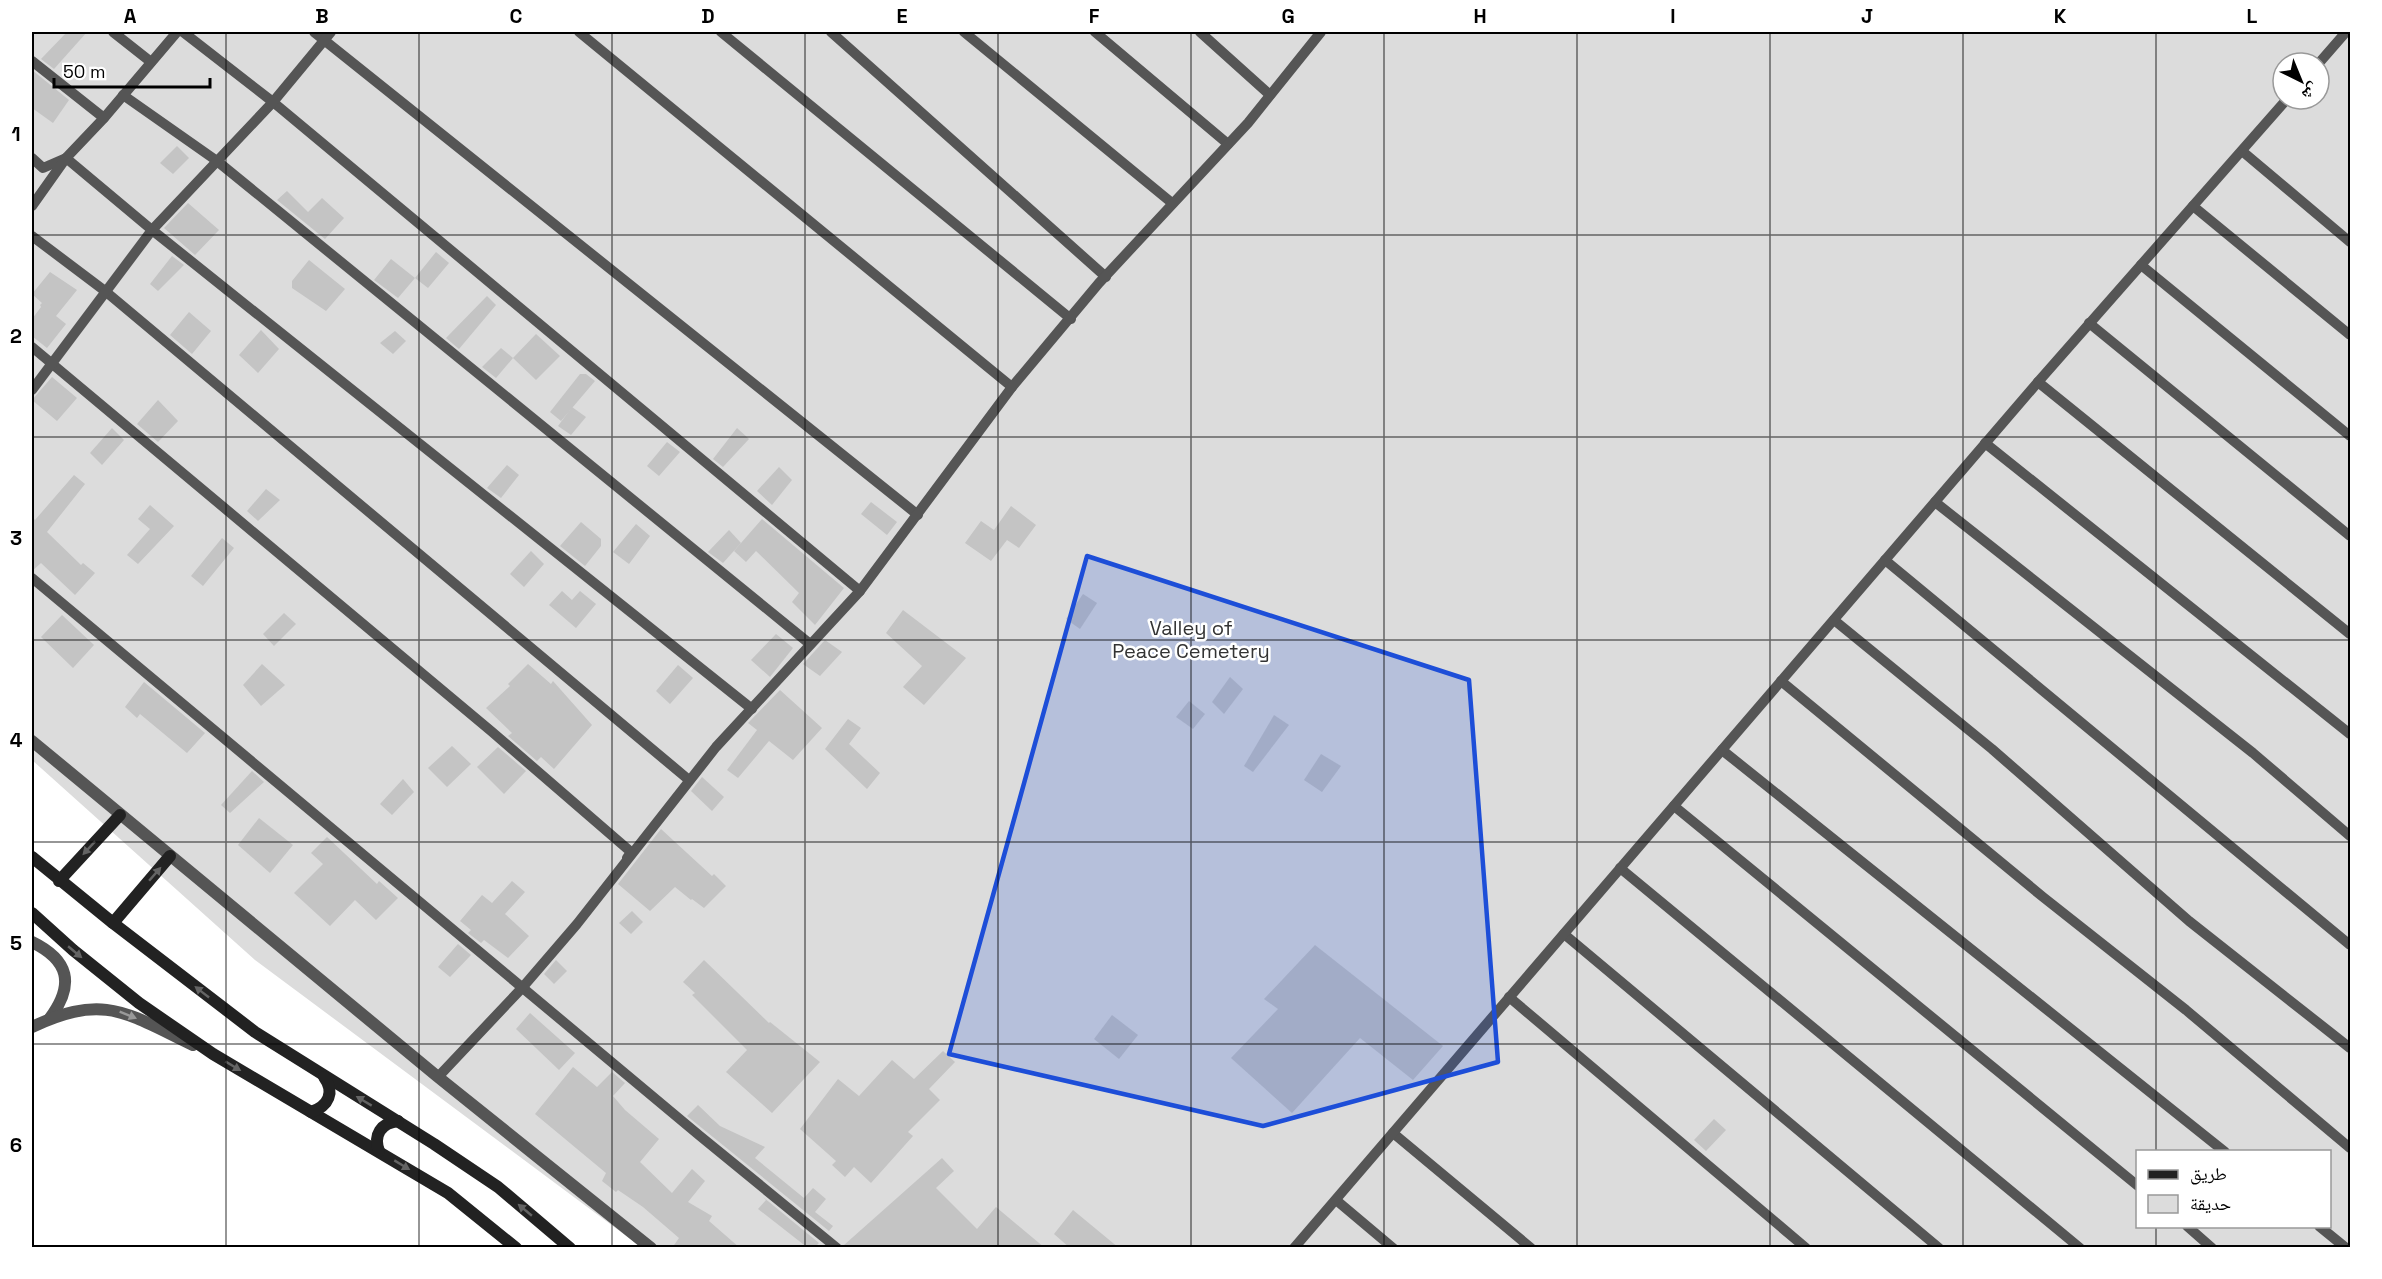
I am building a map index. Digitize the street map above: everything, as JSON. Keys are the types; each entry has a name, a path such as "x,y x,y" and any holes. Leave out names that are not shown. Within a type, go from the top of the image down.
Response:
{"main road":[{"path":"59,881 120,815"},
{"path":"113,923 170,856"},
{"path":"32,857 59,881 255,1032 398,1121 498,1187 570,1248"},
{"path":"32,913 73,950 139,1003 213,1054 448,1193 516,1248"},
{"path":"311,1112 321,1109 330,1094 329,1084 324,1077"},
{"path":"379,1151 376,1143 381,1127 389,1122 398,1121"}],"street":[{"path":"32,741 438,1077 651,1248"},
{"path":"32,942 47,949 58,959 65,972 66,986 60,1005 50,1018"},
{"path":"32,1027 50,1018 86,1008 114,1009 213,1054"}],"lane":[{"path":"113,32 151,62"},
{"path":"32,206 66,158 104,118 177,32"},
{"path":"183,32 273,102 860,591"},
{"path":"314,32 328,36 918,515"},
{"path":"579,32 1012,387"},
{"path":"721,32 1071,319"},
{"path":"831,32 1106,277"},
{"path":"964,32 1172,203"},
{"path":"1095,32 1228,144"},
{"path":"1200,32 1270,94"},
{"path":"438,1077 522,988 621,870 716,747 860,591 1012,387 1106,277 1228,144 1321,32"},
{"path":"2329,51 2346,32"},
{"path":"32,390 152,230 273,102 328,36"},
{"path":"32,61 104,118"},
{"path":"123,95 217,161 810,644"},
{"path":"1294,1248 1985,443 2276,111"},
{"path":"2241,151 2350,242"},
{"path":"32,158 44,168 66,158"},
{"path":"66,158 152,230 752,709"},
{"path":"2193,206 2350,335"},
{"path":"32,236 105,291 689,780"},
{"path":"2141,265 2350,435"},
{"path":"2089,323 2350,536"},
{"path":"32,347 347,609 631,852 621,870"},
{"path":"2038,382 2350,634"},
{"path":"1985,443 2350,734"},
{"path":"1935,502 2253,753 2350,836"},
{"path":"1886,560 2350,945"},
{"path":"32,578 837,1248"},
{"path":"1834,620 1992,749 2189,921 2350,1048"},
{"path":"1781,681 2043,897 2186,1010 2350,1148"},
{"path":"1722,750 2222,1150"},
{"path":"1674,806 2136,1184"},
{"path":"1620,868 2080,1248"},
{"path":"1564,934 1939,1248"},
{"path":"1509,997 1806,1248"},
{"path":"1393,1133 1531,1248"},
{"path":"1336,1200 1393,1248"},
{"path":"2188,1228 2212,1248"},
{"path":"2320,1228 2346,1248"}],"highlighted area":[{"path":"1087,556 1469,680 1498,1062 1263,1126 949,1054"}],"green space":[{"name":"Valley of Peace Cemetery","path":"32,32 2350,32 2350,1247 641,1247 255,960 32,760"}],"building":[{"path":"67,32 87,32 54,69 41,59"},
{"path":"32,70 69,100 53,123 32,108"},
{"path":"177,146 189,158 173,174 160,163"},
{"path":"287,191 308,212 322,198 344,218 325,239 277,200"},
{"path":"188,203 219,230 195,255 164,228"},
{"path":"436,252 449,263 428,288 415,278"},
{"path":"172,256 184,265 158,291 150,284"},
{"path":"391,259 415,278 398,298 374,280"},
{"path":"309,260 345,289 326,311 292,288 292,281"},
{"path":"50,272 77,290 56,316 66,324 47,348 32,336 32,319 42,303 32,294"},
{"path":"487,296 496,305 459,349 446,338"},
{"path":"189,312 211,331 192,354 170,335"},
{"path":"261,330 279,349 258,373 239,355"},
{"path":"395,331 406,341 393,354 380,343"},
{"path":"536,334 560,356 536,380 513,358"},
{"path":"501,348 513,358 496,378 482,367"},
{"path":"580,374 586,374 595,381 561,421 550,412"},
{"path":"52,377 77,398 57,421 32,400"},
{"path":"158,400 178,421 158,442 137,424"},
{"path":"572,407 586,417 571,435 558,426"},
{"path":"112,428 124,440 102,465 90,453"},
{"path":"737,428 749,439 723,467 713,459"},
{"path":"667,442 680,452 659,476 647,466"},
{"path":"507,465 519,475 501,498 487,488"},
{"path":"779,467 792,480 772,505 757,491"},
{"path":"74,475 85,484 47,532 81,565 83,563 95,573 75,595 41,563 32,571 32,517 35,520"},
{"path":"266,489 280,500 258,521 247,511"},
{"path":"871,502 897,522 887,535 861,514"},
{"path":"150,505 174,526 138,564 127,555 150,529 138,519"},
{"path":"1011,506 1036,525 1019,548 1007,540 991,561 965,543 981,521 994,530"},
{"path":"762,519 844,588 815,625 792,602 799,593 756,551 746,562 734,551"},
{"path":"581,522 601,539 601,546 585,566 560,546"},
{"path":"636,524 650,536 629,564 613,552"},
{"path":"729,530 741,543 723,563 708,552"},
{"path":"222,538 234,548 203,586 191,576"},
{"path":"531,551 544,564 524,587 510,574"},
{"path":"562,591 572,600 580,591 596,604 576,628 549,605"},
{"path":"1083,594 1097,603 1080,629 1066,619"},
{"path":"903,610 966,658 924,705 903,687 922,666 886,633"},
{"path":"284,613 296,624 274,646 263,634"},
{"path":"62,615 94,645 73,668 41,637"},
{"path":"776,634 793,648 770,677 751,660"},
{"path":"825,640 842,652 820,676 803,664"},
{"path":"262,664 285,685 261,706 243,685"},
{"path":"528,664 551,684 553,681 592,725 554,769 541,757 537,761 508,736 512,733 486,708 510,686 508,684"},
{"path":"678,665 693,678 670,704 656,691"},
{"path":"1230,677 1243,689 1224,714 1212,702"},
{"path":"144,682 205,733 187,753 140,714 137,718 125,707"},
{"path":"780,690 822,728 793,760 769,741 738,778 727,770 757,730 748,723"},
{"path":"1189,701 1205,714 1193,729 1176,717"},
{"path":"1274,715 1289,725 1253,772 1244,766"},
{"path":"848,719 861,728 849,744 880,773 867,789 825,749"},
{"path":"452,746 471,764 447,787 428,768"},
{"path":"498,747 526,771 504,794 477,767"},
{"path":"1321,754 1341,766 1322,792 1304,780"},
{"path":"252,771 264,782 230,813 221,805"},
{"path":"702,777 724,797 712,811 691,791"},
{"path":"403,779 414,792 392,815 380,804"},
{"path":"259,818 293,845 270,873 238,845"},
{"path":"661,829 726,886 704,908 675,887 650,911 618,884"},
{"path":"327,837 377,884 379,881 398,898 376,920 355,900 330,926 294,893 323,864 311,853"},
{"path":"512,881 525,892 505,914 529,936 508,958 484,940 481,943 468,933 471,930 460,921 482,895 492,903"},
{"path":"632,911 643,922 631,934 619,923"},
{"path":"458,944 471,955 450,977 438,967"},
{"path":"1315,945 1443,1046 1413,1080 1360,1038 1292,1113 1231,1058 1278,1009 1264,999"},
{"path":"556,960 567,971 554,984 544,974"},
{"path":"704,960 769,1023 820,1062 772,1113 726,1072 747,1050 692,995 695,993 683,982"},
{"path":"530,1013 575,1053 559,1070 516,1029"},
{"path":"1112,1015 1138,1035 1119,1059 1094,1039"},
{"path":"943,1051 955,1062 929,1089 940,1100 908,1132 913,1136 871,1183 854,1167 845,1177 832,1165 836,1161 800,1129 838,1079 859,1096 892,1060 914,1079"},
{"path":"573,1067 597,1087 612,1072 625,1083 613,1096 625,1110 659,1139 640,1162 672,1193 692,1169 705,1181 688,1202 712,1216 709,1221 740,1248 672,1248 679,1238 643,1207 602,1181 606,1173 535,1114"},
{"path":"698,1105 720,1126 765,1147 755,1158 804,1198 813,1188 826,1199 815,1212 833,1226 829,1231 687,1116"},
{"path":"1714,1119 1726,1130 1706,1151 1694,1140"},
{"path":"942,1158 954,1171 936,1188 977,1229 996,1207 1045,1248 844,1248 844,1245"},
{"path":"763,1197 819,1243 814,1248 808,1248 758,1209 766,1200"},
{"path":"1073,1210 1119,1248 1070,1248 1054,1234"}]}
